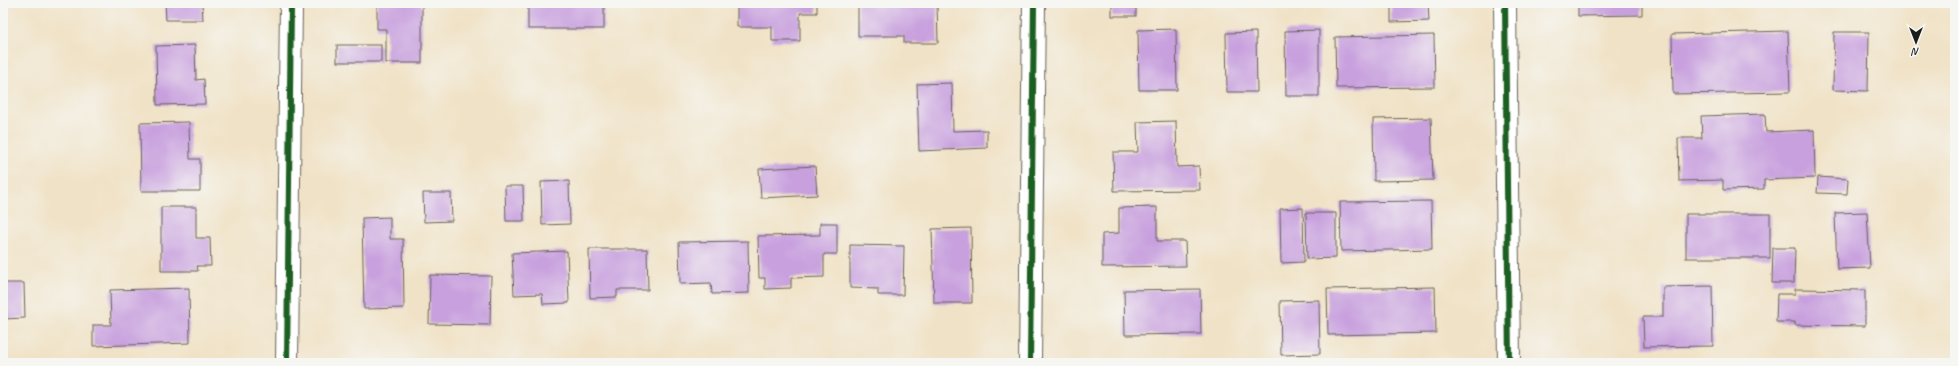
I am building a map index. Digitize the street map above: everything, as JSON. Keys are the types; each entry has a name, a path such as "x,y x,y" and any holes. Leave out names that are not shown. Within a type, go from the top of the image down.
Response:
{"street":[{"path":"287,363 291,3"},
{"path":"1030,363 1034,3"},
{"path":"1505,3 1509,363"}],"building":[{"path":"165,3 202,3 203,20 166,20"},
{"path":"377,3 422,3 422,63 386,63 386,29 377,29"},
{"path":"528,3 604,3 604,29 528,29"},
{"path":"737,3 817,3 817,13 800,13 800,41 772,41 772,27 737,27"},
{"path":"858,3 937,3 938,43 904,43 904,36 858,36"},
{"path":"1112,3 1136,3 1136,16 1112,16"},
{"path":"1391,3 1428,3 1429,21 1391,22"},
{"path":"1578,3 1642,3 1642,15 1578,16"},
{"path":"1176,29 1177,90 1139,90 1138,30"},
{"path":"1319,30 1319,96 1286,96 1285,31"},
{"path":"1788,31 1790,92 1673,94 1672,34"},
{"path":"1256,32 1257,92 1227,92 1226,33"},
{"path":"1834,32 1869,32 1868,91 1833,90"},
{"path":"1434,35 1435,87 1336,88 1335,37"},
{"path":"195,45 196,80 204,79 205,104 157,105 156,46"},
{"path":"337,45 381,45 381,62 337,62"},
{"path":"952,83 953,131 987,130 987,148 919,151 917,84"},
{"path":"1765,114 1766,132 1814,130 1815,178 1764,180 1764,189 1723,190 1723,180 1679,181 1678,138 1702,138 1701,116"},
{"path":"1431,118 1433,180 1374,181 1373,119"},
{"path":"1176,121 1177,167 1199,166 1200,190 1114,191 1113,152 1138,152 1137,122"},
{"path":"189,122 190,159 200,159 200,191 141,191 140,123"},
{"path":"815,166 817,195 761,198 759,169"},
{"path":"1818,177 1848,179 1847,194 1817,193"},
{"path":"569,181 570,224 542,225 541,182"},
{"path":"505,186 523,186 524,221 506,221"},
{"path":"423,193 451,193 452,221 424,222"},
{"path":"1431,201 1432,249 1341,251 1340,202"},
{"path":"161,207 196,207 196,238 210,238 211,266 197,266 198,271 161,271"},
{"path":"1157,207 1157,241 1185,241 1186,266 1102,267 1102,234 1119,233 1119,208"},
{"path":"1303,208 1304,262 1281,263 1280,209"},
{"path":"1867,212 1870,268 1837,269 1835,213"},
{"path":"1306,213 1336,213 1336,258 1307,259"},
{"path":"1686,214 1770,214 1770,258 1686,258"},
{"path":"390,217 390,239 403,239 404,308 364,309 362,218"},
{"path":"820,223 837,223 837,254 824,254 824,277 791,278 791,288 765,289 765,278 759,278 758,236 820,235"},
{"path":"971,228 972,303 934,303 932,229"},
{"path":"748,241 749,293 712,294 711,283 680,284 679,242"},
{"path":"850,245 904,246 903,295 878,295 878,289 850,288"},
{"path":"1773,248 1795,248 1794,283 1772,283"},
{"path":"589,249 647,249 648,290 617,290 617,297 590,298"},
{"path":"567,251 569,303 543,304 542,294 514,295 512,253"},
{"path":"430,275 491,276 490,325 429,324"},
{"path":"3,283 24,283 25,318 3,319"},
{"path":"1712,286 1713,346 1644,347 1643,317 1663,317 1663,287"},
{"path":"1435,287 1436,333 1328,335 1327,289"},
{"path":"189,288 190,343 93,346 93,325 111,325 110,290"},
{"path":"1200,289 1201,334 1125,335 1124,290"},
{"path":"1795,289 1865,290 1865,326 1795,325 1795,322 1776,322 1777,294 1795,294"},
{"path":"1319,300 1320,354 1281,355 1280,301"}],"cycle path":[{"path":"287,363 291,3"},
{"path":"1030,363 1034,3"},
{"path":"1505,3 1509,363"}]}
